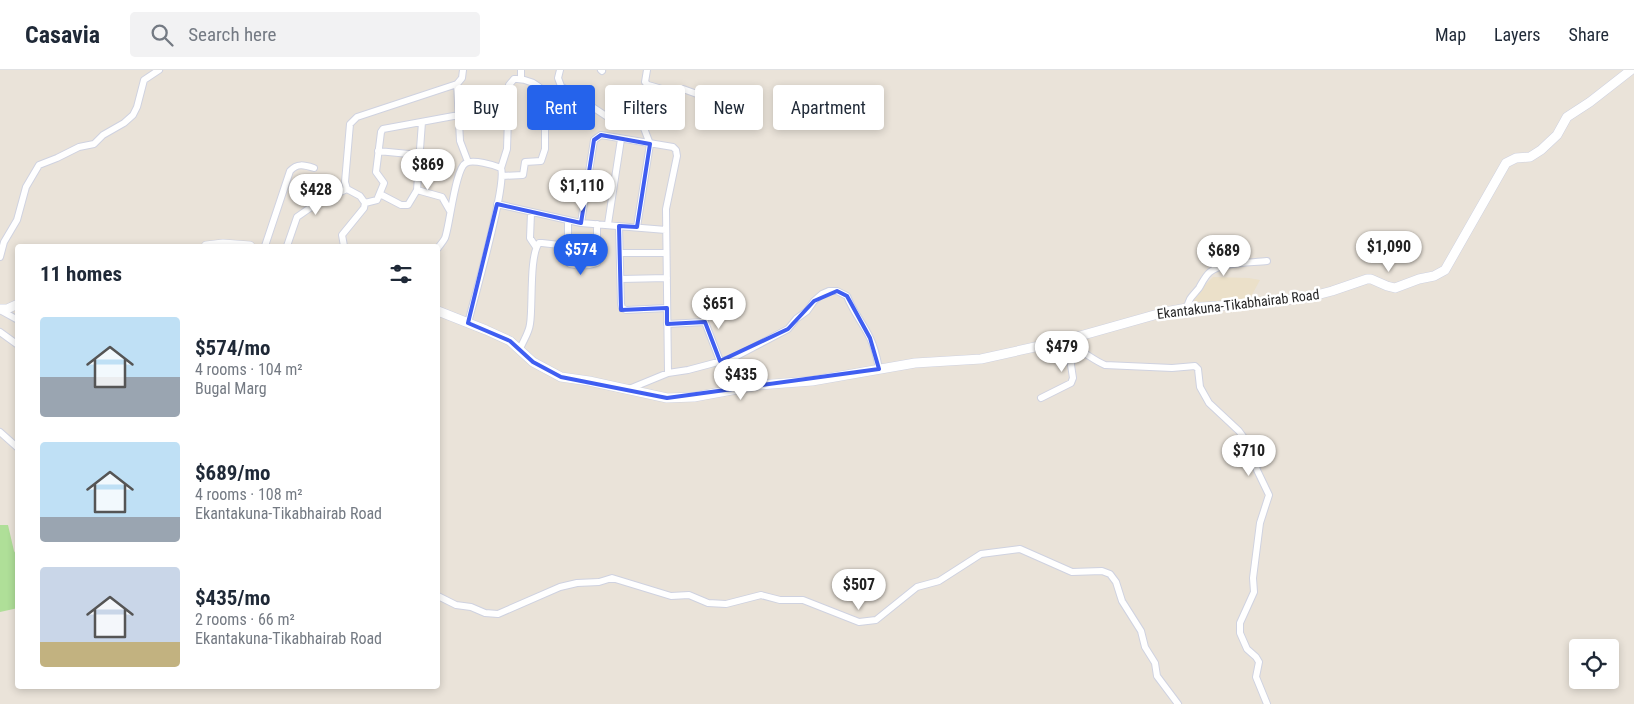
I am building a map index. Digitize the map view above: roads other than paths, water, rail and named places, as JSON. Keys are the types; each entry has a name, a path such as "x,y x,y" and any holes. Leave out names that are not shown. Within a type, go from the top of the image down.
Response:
{"main road":[{"name":"Ekantakuna-Tikabhairab Road","path":"440,313 510,341 533,362 561,377 589,380 667,398 694,397 759,385 842,377 915,363 981,359 1068,342 1122,323 1187,308 1254,304 1309,297 1332,292 1367,279 1372,279 1395,288 1441,273 1450,263 1506,163 1516,158 1530,157 1541,150 1557,135 1568,117 1631,70"},
{"path":"0,310 15,305"}],"street":[{"path":"0,252 16,220 26,187 39,165 79,147 94,144 103,135 124,123 133,115 144,80 160,70"},
{"path":"366,203 360,196 347,189 345,182 350,124 357,116 457,84 462,78 463,70"},
{"path":"522,70 522,79"},
{"path":"560,70 558,78 561,86 605,115"},
{"path":"647,70 644,78 648,85 679,94 683,89 695,92"},
{"path":"468,323 487,252 502,176 501,168 507,149 509,85 514,80 522,79 546,92 544,154 541,161 525,162 523,175 502,176"},
{"path":"344,244 342,235 366,203 374,202 380,194 384,182 376,172 383,129 455,116"},
{"path":"380,194 406,206 411,202 417,190 422,122"},
{"path":"460,130 460,141 468,162"},
{"path":"637,227 650,144 645,130"},
{"path":"581,223 594,140 601,135 673,147 676,150 677,156 666,209 668,373"},
{"path":"608,224 620,139"},
{"path":"378,151 419,155"},
{"path":"440,245 444,239 464,163 488,163 501,168"},
{"path":"266,244 290,171 294,166 303,165 314,168"},
{"path":"288,244 297,217 317,203 347,189"},
{"path":"417,190 442,197 450,212"},
{"path":"497,204 581,223 666,230"},
{"path":"520,349 530,323 532,274 536,247 530,238 531,213"},
{"path":"568,220 568,261 570,264 592,265 596,262 597,224"},
{"path":"619,226 622,308 626,310 667,308"},
{"path":"536,247 542,243 568,246"},
{"path":"620,253 666,253"},
{"path":"1187,308 1190,296 1198,290 1208,273 1225,266 1267,261"},
{"path":"621,279 667,278"},
{"path":"629,389 668,373 688,370 745,352 788,329 796,319 807,311 814,301 829,291 837,291 847,296 852,310 870,338 877,356 879,369"},
{"path":"702,303 705,322 720,361"},
{"path":"0,310 15,318"},
{"path":"667,324 705,322"},
{"path":"0,332 15,343"},
{"path":"1041,398 1071,383 1073,378 1068,342"},
{"path":"1068,342 1095,361 1105,365 1172,368 1195,366 1198,369 1200,387 1209,403 1239,430 1250,446 1257,470 1269,495 1260,523 1253,578 1254,592 1240,623 1240,633 1247,649 1259,662 1256,677 1267,704"},
{"path":"0,432 15,444"},
{"path":"440,597 456,605 471,607 485,613 498,614 560,587 578,583 599,582 612,578 671,596 689,596 708,603 726,604 761,595 780,600 803,600 859,622 876,620 917,587 939,581 981,554 1020,549 1072,572 1102,571 1110,574 1116,582 1122,601 1140,631 1145,647 1154,663 1157,676 1178,704"}]}
